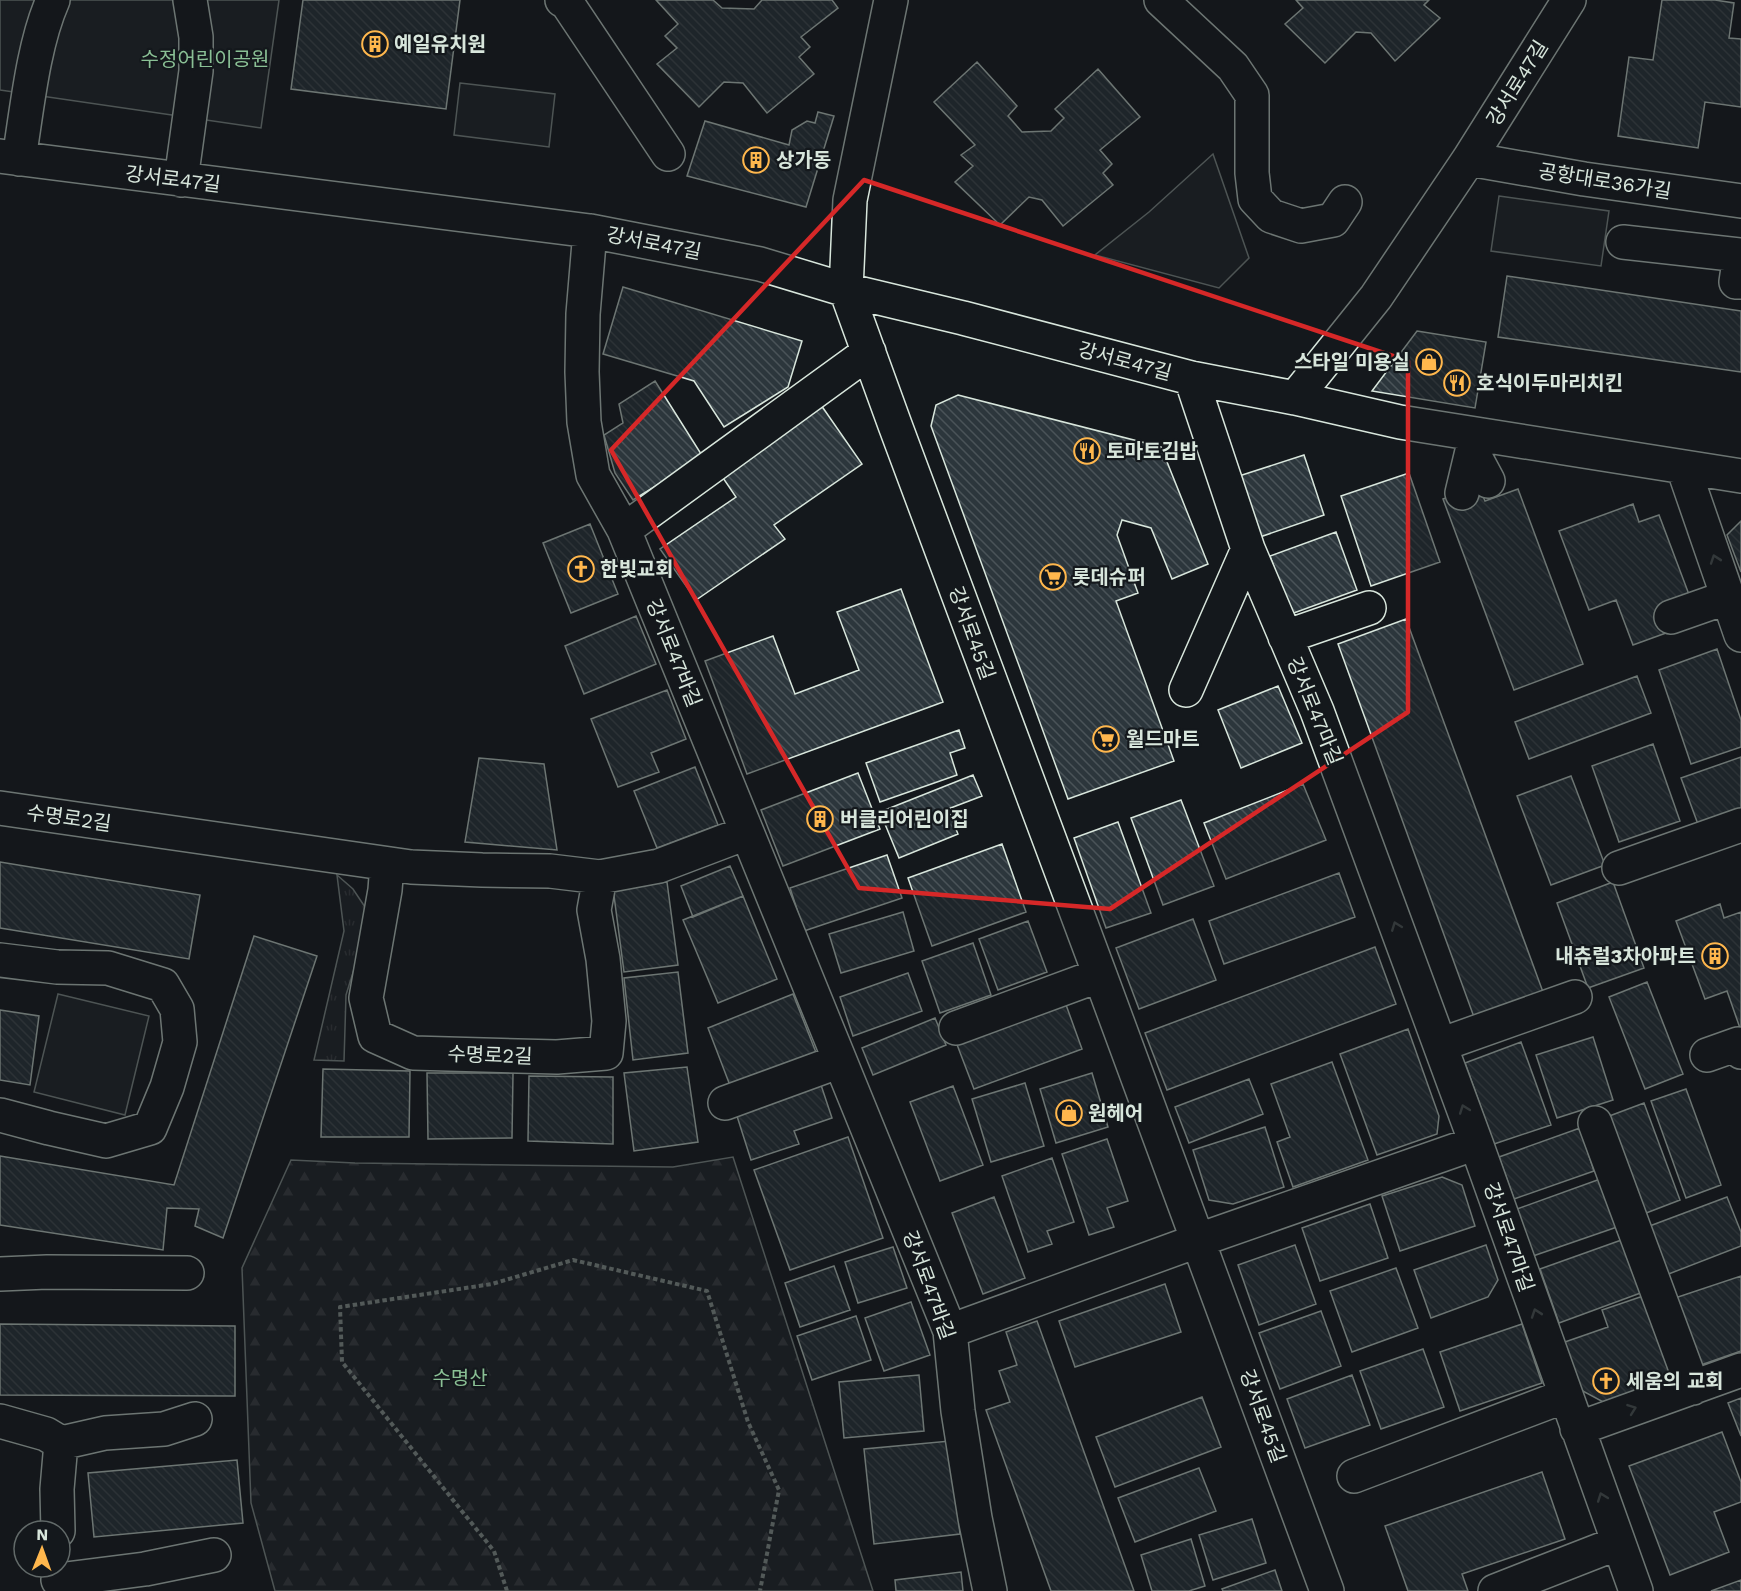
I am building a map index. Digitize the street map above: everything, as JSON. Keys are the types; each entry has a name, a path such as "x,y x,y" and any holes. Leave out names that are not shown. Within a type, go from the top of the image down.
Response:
{"street":[{"path":"9,157 53,0"},
{"path":"181,180 196,71 196,37 190,0"},
{"path":"564,0 668,154"},
{"path":"846,290 850,200 891,0"},
{"path":"1161,0 1233,67 1252,95 1252,173 1255,199 1271,216 1301,226 1333,220 1345,202"},
{"name":"강서로47길","path":"1295,398 1376,297 1469,159 1569,0"},
{"name":"강서로47길","path":"9,157 590,231 760,264 846,290 1191,378 1295,398 1474,442 1741,476"},
{"name":"공항대로36가길","path":"1469,159 1584,179 1741,201"},
{"name":"강서로47바길","path":"590,231 582,372 584,422 593,475 624,530 950,1331 958,1411 975,1518 990,1591"},
{"path":"1623,242 1740,255 1736,282 1741,282"},
{"name":"강서로45길","path":"846,290 1327,1591"},
{"path":"624,530 869,352"},
{"name":"강서로47마길","path":"1191,378 1248,549 1317,711 1476,1143 1636,1591"},
{"path":"1474,442 1475,487"},
{"path":"1683,467 1741,634"},
{"path":"1186,690 1248,549"},
{"path":"1671,616 1728,597"},
{"path":"1285,637 1369,608"},
{"name":"수명로2길","path":"0,808 411,867 550,872 600,877 659,866 747,833"},
{"path":"1619,868 1741,825"},
{"name":"수명로2길","path":"387,864 385,890 366,998 375,1035 412,1053 556,1057 606,1053 609,1021 603,959 594,910 600,877"},
{"path":"0,960 57,967 108,968 163,985 177,1009 180,1042 167,1087 150,1128 106,1141 0,1115"},
{"path":"956,1028 1100,975"},
{"path":"1440,1045 1575,997"},
{"path":"1707,1055 1738,1044 1741,1052"},
{"path":"725,1103 840,1061"},
{"path":"1595,1123 1693,1388"},
{"path":"950,1331 1198,1240 1476,1143"},
{"path":"0,1274 47,1272 187,1274"},
{"path":"1577,1429 1741,1370"},
{"path":"1354,1476 1565,1395"},
{"path":"0,1421 46,1434 61,1443 105,1434 164,1429 195,1419"},
{"path":"58,1519 57,1489 61,1443"},
{"path":"1495,1591 1618,1544"},
{"path":"72,1577 145,1569 214,1555"}],"path":[{"path":"507,1591 494,1551 342,1362 340,1307 492,1284 573,1260 708,1291 748,1422 778,1490 760,1591"}],"highlighted area":[{"path":"864,180 1408,361 1408,712 1110,909 859,888 611,450"}],"green space":[{"name":"수정어린이공원","path":"0,0 279,0 261,128 0,90"},
{"path":"460,83 555,94 549,147 454,135"},
{"path":"1213,154 1249,258 1219,288 1095,255 1149,212"},
{"path":"1499,196 1609,211 1601,266 1491,251"},
{"path":"337,875 353,889 367,910 356,963 346,995 344,1061 314,1060 344,931"},
{"path":"58,994 149,1016 125,1115 34,1092"},
{"name":"수명산","path":"733,1157 873,1591 275,1591 251,1503 242,1268 291,1160 355,1163 673,1167"}],"building":[{"name":"예일유치원","path":"303,0 460,0 446,109 291,89"},
{"path":"656,0 713,0 722,8 754,9 762,0 832,0 838,8 801,37 810,47 799,57 814,74 767,113 743,83 724,82 699,107 657,64 677,48 665,36 678,24"},
{"path":"1296,0 1429,0 1424,5 1440,18 1395,61 1371,33 1356,32 1325,63 1285,24 1303,8"},
{"path":"1662,0 1715,0 1734,3 1729,38 1741,39 1741,107 1705,102 1698,148 1618,136 1629,57 1653,60"},
{"path":"977,62 1017,106 1008,116 1022,132 1051,131 1064,118 1055,109 1098,69 1140,117 1100,150 1112,164 1103,173 1113,185 1063,226 1042,200 1029,197 1000,225 955,182 973,166 961,155 975,145 934,102"},
{"name":"상가동","path":"818,112 834,116 806,207 687,176 705,121 789,145 792,130 807,121 815,123"},
{"path":"1507,276 1741,311 1741,372 1498,337"},
{"path":"623,287 802,341 788,387 724,427 694,381 603,354"},
{"path":"1417,331 1486,342 1475,408 1372,391"},
{"path":"655,381 703,457 633,500 615,473 604,435 623,423 619,404"},
{"path":"958,395 1161,447 1208,564 1172,579 1151,528 1122,520 1117,535 1138,593 1116,601 1174,761 1068,799 931,426 936,405"},
{"path":"821,405 862,464 774,525 785,539 696,600 660,549 736,497 721,475"},
{"path":"1304,455 1324,515 1260,537 1239,476"},
{"path":"1409,473 1440,562 1371,586 1341,496"},
{"path":"1479,486 1485,501 1518,489 1583,664 1514,690 1443,499"},
{"path":"1633,504 1639,522 1659,515 1699,621 1633,645 1616,600 1589,610 1559,531"},
{"path":"1741,521 1741,572 1727,535"},
{"name":"한빛교회","path":"590,524 618,594 571,613 543,543"},
{"path":"1336,532 1357,590 1291,614 1270,556"},
{"path":"901,589 943,702 747,774 705,661 773,636 795,694 859,670 837,612"},
{"path":"636,616 656,664 584,694 565,646"},
{"path":"1406,619 1543,992 1474,1017 1338,644"},
{"path":"1717,649 1741,720 1741,747 1691,764 1659,670"},
{"path":"1637,676 1651,713 1529,759 1515,722"},
{"path":"1278,686 1302,743 1241,768 1218,710"},
{"path":"667,690 686,739 651,753 659,772 618,787 591,719"},
{"path":"959,730 965,748 950,753 957,775 880,802 866,763"},
{"path":"1653,744 1680,821 1619,842 1592,766"},
{"path":"1741,757 1741,812 1699,827 1681,778"},
{"path":"479,758 544,764 557,850 465,842"},
{"path":"695,767 718,825 657,848 634,791"},
{"name":"버클리어린이집","path":"858,773 880,829 783,866 761,810"},
{"path":"973,775 982,796 948,809 958,834 899,858 880,812"},
{"path":"1571,776 1605,865 1551,885 1517,796"},
{"path":"1303,784 1326,840 1226,879 1204,823"},
{"path":"1181,800 1214,886 1163,905 1131,818"},
{"path":"1118,822 1151,913 1106,928 1074,838"},
{"path":"1002,844 1026,912 932,946 908,878"},
{"path":"887,855 902,898 804,931 790,888"},
{"path":"0,862 200,895 189,959 0,928"},
{"path":"730,866 743,896 693,917 681,886"},
{"path":"1339,873 1355,917 1224,964 1209,921"},
{"path":"667,882 678,965 624,972 613,888"},
{"path":"1613,882 1644,968 1588,988 1557,903"},
{"path":"743,896 777,979 718,1003 683,920"},
{"name":"내츄럴3차아파트","path":"1720,904 1724,918 1741,912 1741,1031 1727,991 1705,999 1676,921"},
{"path":"903,912 914,951 841,973 829,934"},
{"path":"1193,919 1216,980 1139,1009 1116,948"},
{"path":"1028,921 1047,972 998,990 979,939"},
{"path":"254,936 317,956 223,1238 195,1226 199,1209 167,1208 163,1250 0,1225 0,1156 174,1185"},
{"path":"973,943 991,995 940,1013 922,961"},
{"path":"1375,947 1396,1004 1167,1090 1145,1033"},
{"path":"678,972 688,1053 633,1060 624,978"},
{"path":"908,973 922,1011 853,1036 840,997"},
{"path":"1647,982 1683,1074 1645,1089 1609,997"},
{"path":"793,994 817,1055 731,1088 708,1028"},
{"path":"1065,1002 1082,1049 974,1089 956,1042"},
{"path":"0,1010 39,1016 30,1085 0,1080"},
{"path":"935,1018 946,1045 873,1075 862,1048"},
{"path":"1408,1029 1439,1116 1437,1134 1377,1155 1340,1054"},
{"path":"1593,1037 1613,1100 1557,1118 1536,1055"},
{"path":"1521,1042 1551,1125 1494,1144 1465,1063"},
{"path":"1332,1062 1368,1160 1293,1187 1277,1142 1290,1137 1271,1084"},
{"path":"687,1067 698,1142 634,1151 624,1073"},
{"path":"323,1069 410,1071 409,1137 321,1137"},
{"path":"427,1073 513,1073 512,1138 428,1139"},
{"path":"1092,1073 1108,1127 1056,1143 1040,1089"},
{"path":"529,1076 613,1077 613,1144 528,1141"},
{"path":"1249,1079 1263,1114 1189,1143 1175,1107"},
{"path":"1025,1083 1044,1146 991,1162 972,1099"},
{"path":"821,1085 832,1118 794,1131 799,1144 751,1160 736,1113"},
{"path":"953,1086 983,1165 940,1181 910,1102"},
{"path":"1686,1089 1721,1185 1686,1198 1651,1101"},
{"path":"1644,1103 1680,1200 1641,1215 1604,1118"},
{"path":"1265,1127 1284,1187 1233,1204 1209,1200 1193,1150"},
{"path":"1580,1128 1594,1171 1514,1199 1499,1157"},
{"path":"848,1137 883,1238 790,1270 754,1170"},
{"path":"1107,1139 1128,1201 1107,1208 1114,1227 1089,1235 1062,1154"},
{"path":"1052,1158 1074,1222 1047,1231 1052,1244 1028,1252 1002,1176"},
{"path":"1442,1177 1462,1185 1475,1226 1400,1251 1382,1196"},
{"path":"1603,1178 1620,1226 1533,1256 1517,1209"},
{"path":"994,1197 1025,1278 983,1294 952,1213"},
{"path":"1727,1197 1741,1232 1741,1246 1666,1275 1647,1227"},
{"path":"1370,1204 1388,1258 1320,1281 1302,1228"},
{"path":"1627,1238 1646,1291 1559,1323 1540,1269"},
{"path":"1295,1245 1316,1304 1259,1325 1238,1265"},
{"path":"1486,1245 1498,1280 1488,1297 1431,1318 1414,1270"},
{"path":"893,1247 907,1288 858,1303 845,1262"},
{"path":"834,1266 850,1310 800,1327 785,1283"},
{"path":"1396,1268 1418,1328 1352,1352 1330,1291"},
{"path":"1741,1276 1741,1351 1698,1366 1675,1298"},
{"path":"1165,1284 1181,1332 1075,1367 1059,1321"},
{"path":"1649,1294 1678,1379 1605,1403 1579,1389 1562,1343 1608,1327 1602,1310"},
{"path":"911,1302 930,1355 884,1371 865,1318"},
{"path":"1321,1311 1341,1366 1280,1389 1259,1333"},
{"path":"856,1316 871,1360 812,1380 797,1336"},
{"path":"1037,1321 1134,1591 1051,1591 986,1410 1010,1402 999,1371 1017,1365 1006,1332"},
{"path":"0,1324 235,1326 235,1396 0,1395"},
{"path":"1522,1324 1542,1383 1460,1411 1440,1352"},
{"path":"1423,1349 1444,1407 1381,1429 1360,1371"},
{"path":"919,1375 924,1431 844,1438 839,1382"},
{"path":"1352,1375 1370,1425 1305,1448 1287,1399"},
{"path":"1202,1397 1221,1447 1115,1487 1096,1437"},
{"path":"1741,1398 1741,1436 1728,1403"},
{"path":"1722,1432 1741,1482 1741,1502 1714,1512 1729,1552 1670,1575 1629,1466"},
{"path":"950,1441 960,1534 874,1544 864,1449"},
{"path":"237,1460 243,1523 94,1537 88,1473"},
{"path":"1199,1468 1216,1511 1135,1542 1118,1498"},
{"path":"1542,1472 1565,1539 1462,1574 1468,1591 1408,1591 1385,1526"},
{"path":"1252,1519 1266,1563 1213,1580 1199,1535"},
{"path":"1191,1539 1205,1586 1189,1591 1152,1591 1141,1555"},
{"path":"1275,1570 1282,1591 1223,1591 1222,1589"},
{"path":"961,1572 963,1591 896,1591 895,1580"},
{"path":"1741,1580 1741,1591 1711,1591"}],"place":[{"name":"예일유치원","path":"375,44"},
{"name":"상가동","path":"756,160"},
{"name":"스타일 미용실","path":"1429,362"},
{"name":"호식이두마리치킨","path":"1457,383"},
{"name":"토마토김밥","path":"1087,451"},
{"name":"한빛교회","path":"581,569"},
{"name":"롯데슈퍼","path":"1053,577"},
{"name":"월드마트","path":"1106,739"},
{"name":"버클리어린이집","path":"820,819"},
{"name":"내츄럴3차아파트","path":"1715,956"},
{"name":"원헤어","path":"1069,1113"},
{"name":"세움의 교회","path":"1606,1381"}]}
